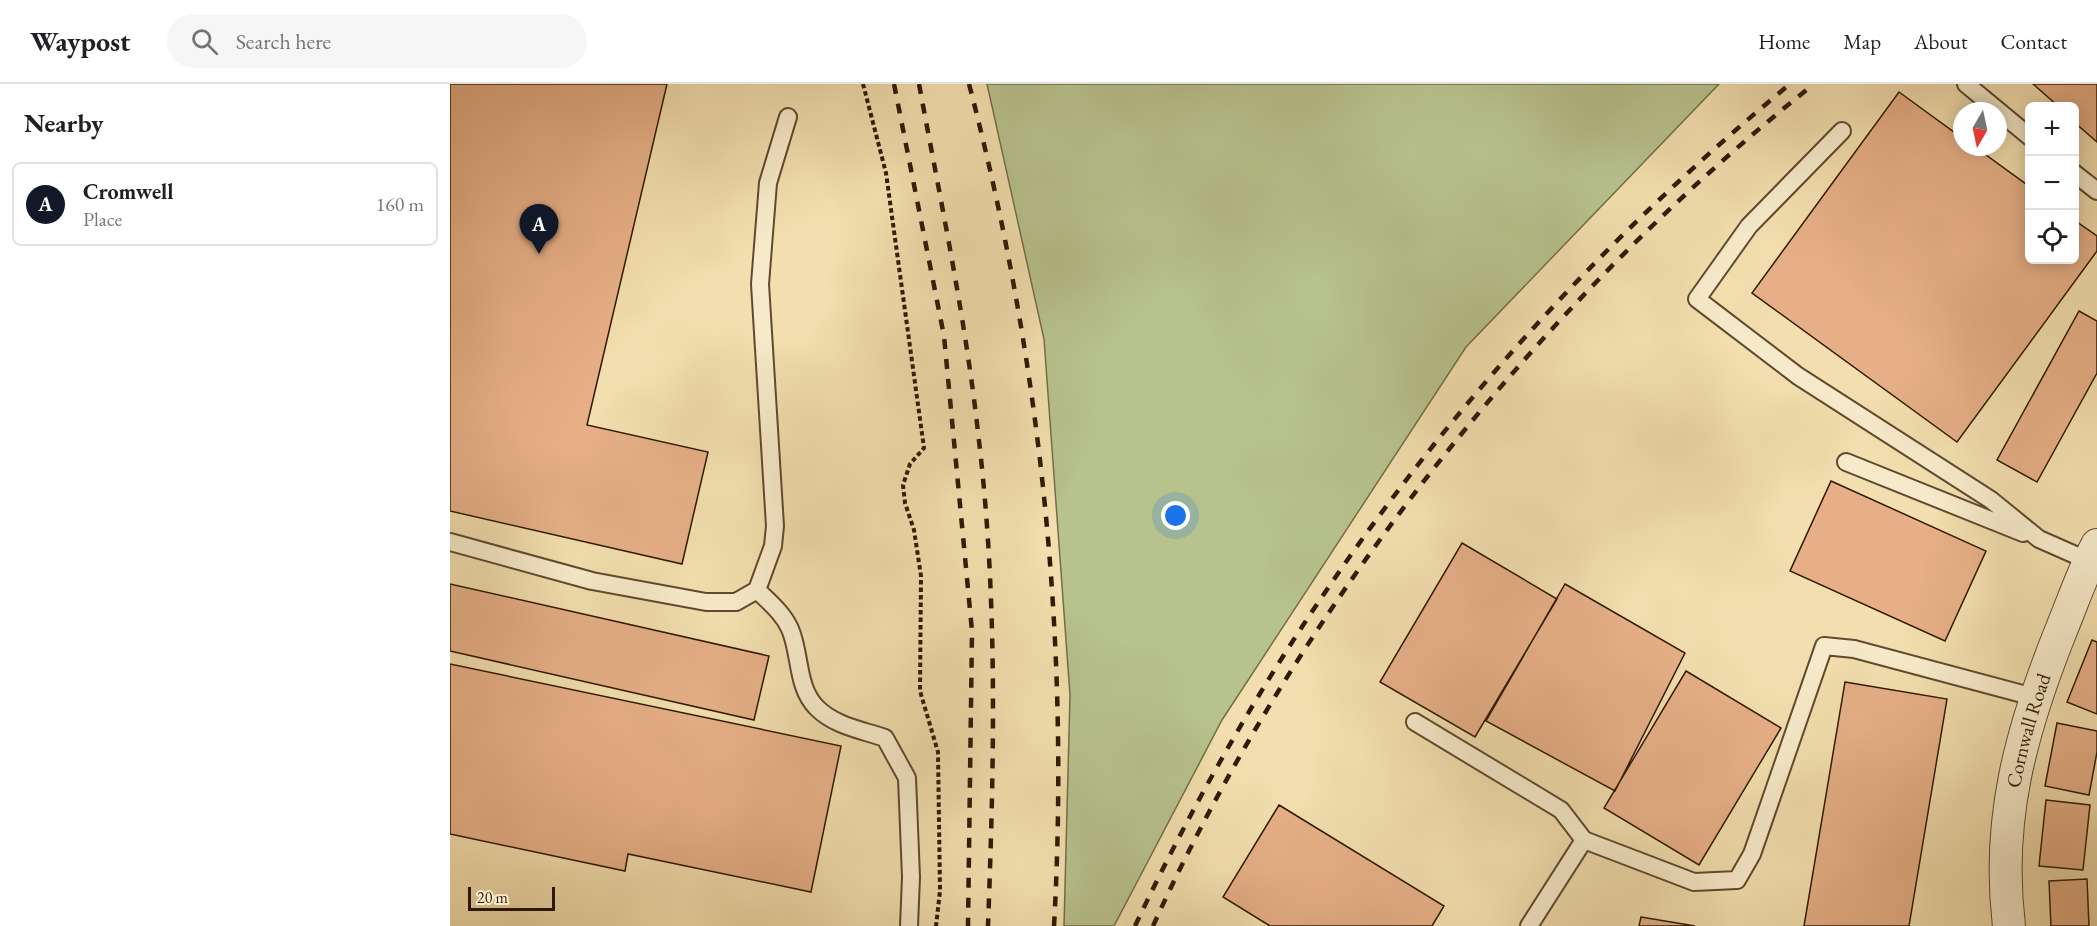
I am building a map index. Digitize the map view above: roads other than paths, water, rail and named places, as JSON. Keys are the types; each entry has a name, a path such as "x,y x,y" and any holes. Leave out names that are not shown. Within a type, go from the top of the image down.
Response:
{"street":[{"name":"Cornwall Road","path":"2009,926 2005,889 2007,817 2018,752 2034,697 2093,553"}],"lane":[{"path":"1966,84 2025,133"},
{"path":"450,542 592,581 706,602 736,602 757,590 772,546 775,526 760,284 768,183 788,117"},
{"path":"1842,131 1749,226 1697,299 1798,376 1991,500 2039,539"},
{"path":"2079,177 2097,191"},
{"path":"1846,462 2039,539 2093,553"},
{"path":"757,590 780,612 791,631 801,678 816,708 841,724 885,738 907,778 909,926"},
{"path":"1415,722 1561,810 1584,840 1694,882 1737,880 1752,855 1824,646 1854,649 2034,697"},
{"path":"1528,926 1584,840"}],"railway":[{"path":"894,84 944,336 972,631 968,926"},
{"path":"919,84 967,351 985,501 993,684 988,926"},
{"path":"969,84 994,187 1015,292 1032,396 1044,502 1053,607 1058,713 1058,820 1054,926"},
{"path":"1135,926 1197,804 1264,687 1337,575 1415,468 1500,366 1590,268 1687,174 1790,84"},
{"path":"1153,926 1212,807 1279,691 1353,577 1435,467 1523,361 1616,262 1713,169 1814,84"}],"place":[{"name":"Cromwell","path":"539,254"}]}
